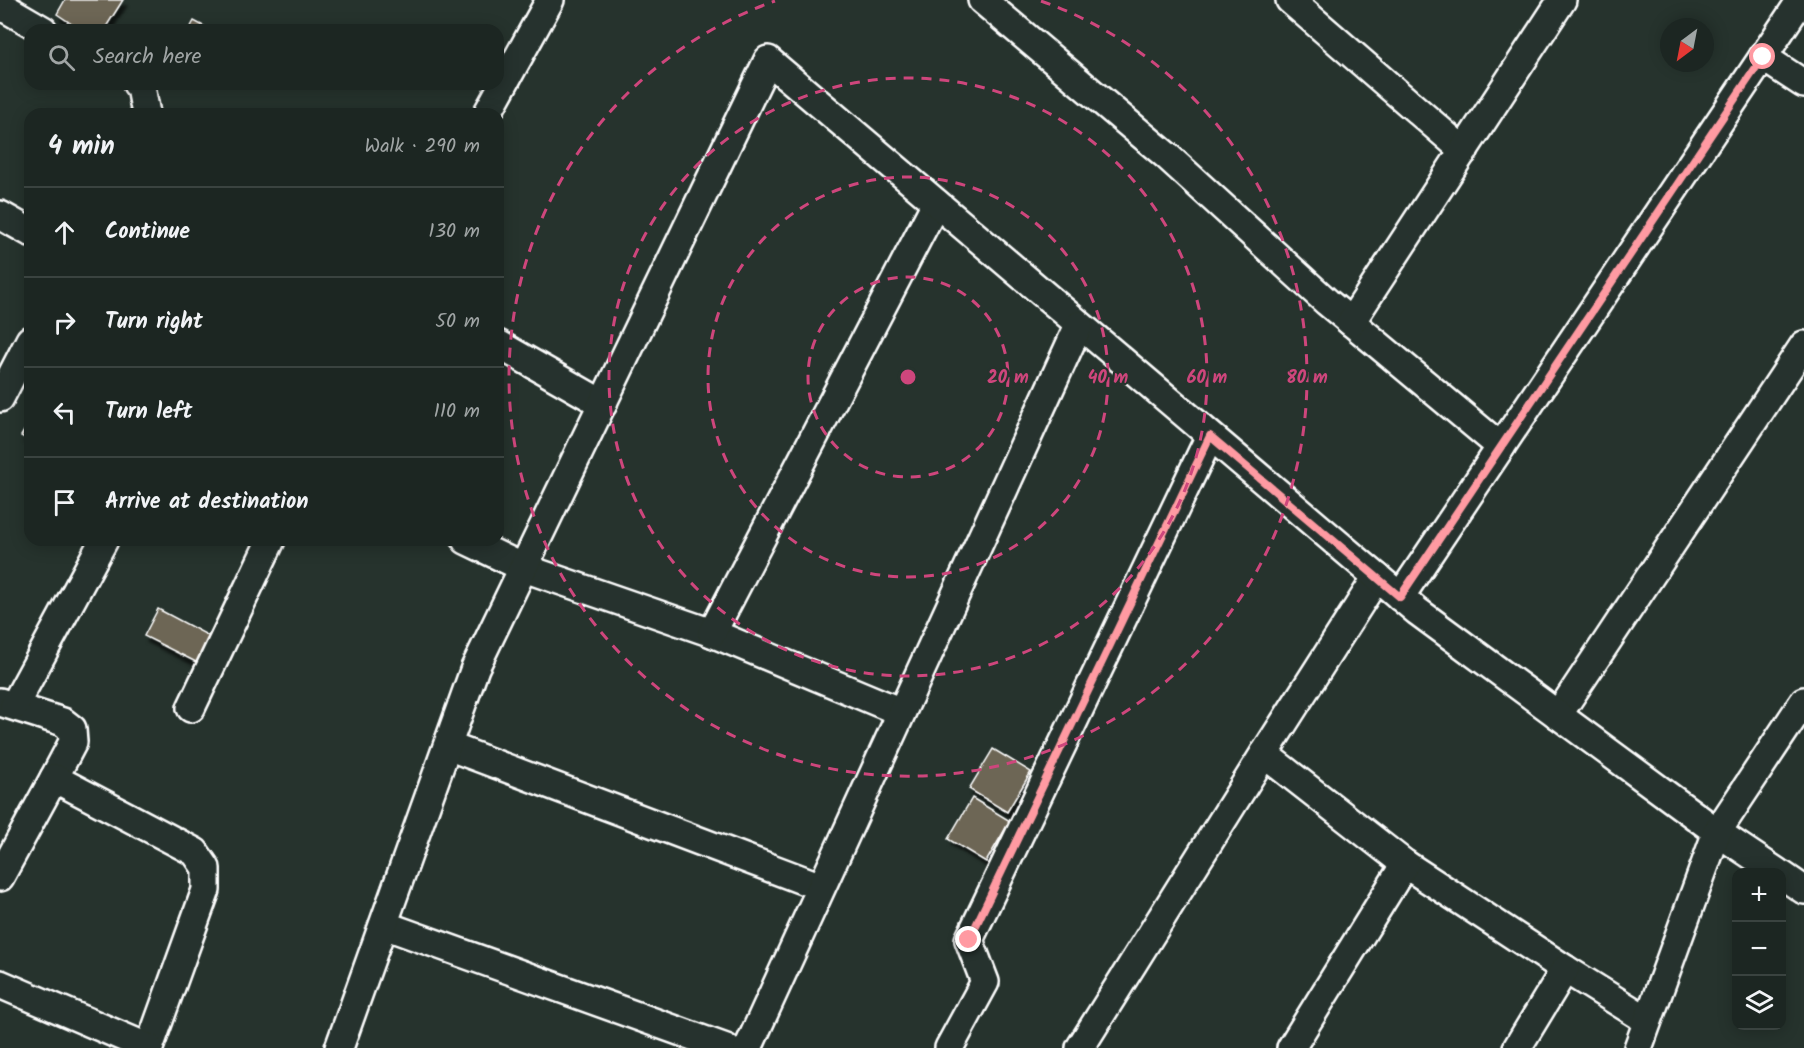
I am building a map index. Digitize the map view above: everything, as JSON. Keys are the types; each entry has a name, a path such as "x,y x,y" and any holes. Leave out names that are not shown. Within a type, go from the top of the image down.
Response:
{"street":[{"path":"982,0 1167,156 1352,322 1501,447"},
{"path":"1290,0 1464,151"},
{"path":"1352,322 1562,0"},
{"path":"1400,597 1801,0"},
{"path":"504,81 546,1"},
{"path":"0,5 33,24"},
{"path":"1763,57 1804,84"},
{"path":"339,1048 475,668 768,60 1417,611 1717,832 1770,868"},
{"path":"142,90 145,108"},
{"path":"490,108 500,90"},
{"path":"712,633 936,203"},
{"path":"0,215 24,229"},
{"path":"748,1048 1079,325"},
{"path":"1558,715 1804,345"},
{"path":"504,347 603,404"},
{"path":"0,398 24,352"},
{"path":"949,1048 985,982 969,940 1210,436"},
{"path":"0,877 73,742 72,729 63,722 7,704 100,546"},
{"path":"191,708 268,546"},
{"path":"478,546 524,568 712,633 901,712"},
{"path":"1080,1048 1377,577"},
{"path":"1638,1048 1717,832 1804,701"},
{"path":"448,746 821,888"},
{"path":"1264,754 1405,864 1647,1020"},
{"path":"0,984 149,1048 206,890 206,868 195,852 54,778"},
{"path":"1292,1048 1405,864"},
{"path":"1786,878 1804,890"},
{"path":"384,925 726,1048"},
{"path":"1517,1048 1565,969"}],"building":[{"path":"65,0 123,0 108,24 72,24 57,14"},
{"path":"158,609 211,637 198,663 144,636"},
{"path":"993,749 1031,772 1007,812 969,789"},
{"path":"972,798 1010,821 986,862 948,839"}],"route":[{"path":"969,940 1210,436 1400,597 1763,57"}]}
